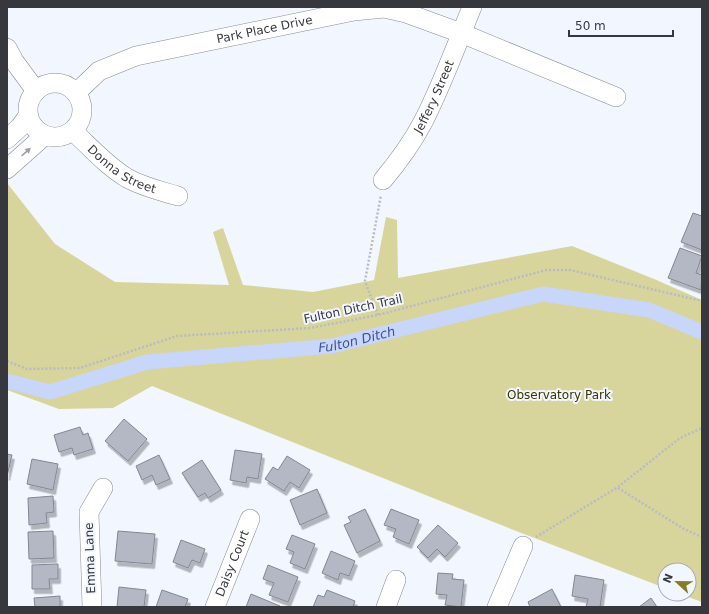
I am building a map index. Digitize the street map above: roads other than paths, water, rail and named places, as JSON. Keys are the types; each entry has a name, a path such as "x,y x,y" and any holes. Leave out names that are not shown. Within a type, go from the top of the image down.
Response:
{"street":[{"name":"Jeffery Street","path":"384,180 407,150 423,124 438,92 472,7"},
{"name":"Park Place Drive","path":"76,93 99,71 136,56 354,11 384,8 406,13 461,33 616,97"},
{"path":"7,48 14,61 36,91"},
{"path":"52,83 61,83 70,87 76,93 81,101 82,110 81,119 73,131 62,137 53,138 44,136 34,128 28,116 28,107 30,98 36,91 43,86 52,83"},
{"path":"7,139 20,127 28,116"},
{"name":"Donna Street","path":"73,131 105,161 128,178 142,185 178,196"},
{"path":"7,169 44,136"},
{"name":"Emma Lane","path":"92,607 89,512 103,488"},
{"name":"Daisy Court","path":"214,607 250,519"},
{"path":"497,607 523,546"},
{"path":"386,607 396,580"}],"waterway":[{"name":"Fulton Ditch","path":"7,381 50,392 147,362 332,346 543,294 649,310 702,332"}],"park label":[{"name":"Observatory Park","path":"559,395"}]}
